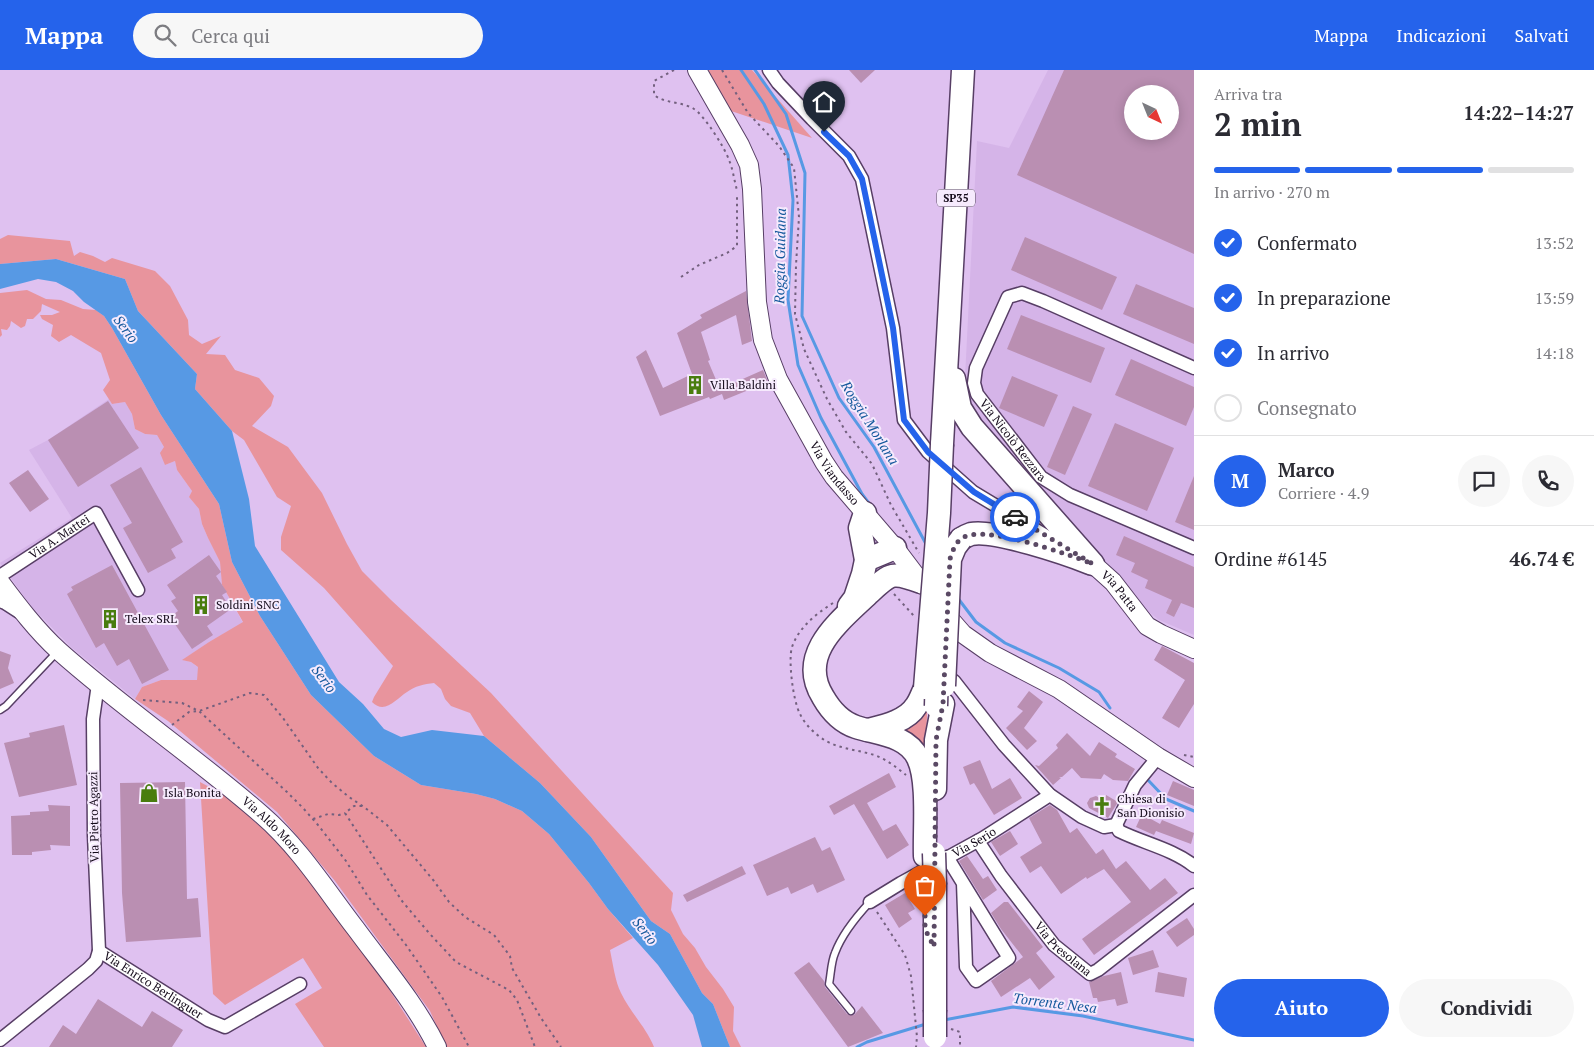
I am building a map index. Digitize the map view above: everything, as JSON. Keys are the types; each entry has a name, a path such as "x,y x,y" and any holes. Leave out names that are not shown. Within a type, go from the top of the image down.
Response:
{"highway":[{"name":"SP35","path":"931,1034 934,947 930,887 935,855 935,700 939,513 963,70"},
{"path":"949,326 954,382 960,408 972,427 1093,564"},
{"path":"865,513 860,528 866,560 863,574 854,598 839,610 816,654 815,674 821,694 840,719 855,727 900,740 918,757 924,774 935,855"},
{"path":"868,730 894,724 916,708 935,700 950,559 954,547 961,539 972,534 994,534 1093,564"},
{"path":"866,560 905,547"},
{"path":"839,610 887,576 893,562 905,547"},
{"path":"887,576 903,575 921,582"}],"street":[{"name":"Via Viandasso","path":"697,70 740,145 749,165 752,189 757,302 763,340 775,371 824,462 865,513 905,547 921,582 963,634 990,653 1059,689 1158,758 1194,778"},
{"name":"Via Patta","path":"769,70 778,83 812,120 849,156 862,179 893,328 904,420 928,452 974,492 1093,564 1113,582 1147,626 1194,649"},
{"name":"Via Nicolò Rezzara","path":"1194,368 1043,300 1022,293 1008,297 976,368 974,383 978,394 1041,477 1070,495 1194,548"},
{"name":"Via A. Mattei","path":"0,576 96,513 138,590"},
{"name":"Via Aldo Moro","path":"0,582 29,619 58,650 256,810 283,836 321,882 405,995 437,1047"},
{"path":"0,601 29,619"},
{"path":"954,681 1004,745 1050,795 1082,817 1104,827 1116,826"},
{"name":"Via Pietro Agazzi","path":"98,684 93,719 94,835 99,951"},
{"path":"1116,826 1135,785 1158,758 1183,764 1194,763"},
{"name":"Via Serio","path":"870,902 901,883 935,855 978,840 1050,795"},
{"path":"1116,826 1119,831 1164,850 1194,866"},
{"name":"Via Presolana","path":"978,840 1001,876 1054,945 1090,974 1098,970 1194,895"},
{"path":"935,855 963,883 1009,958 976,981 966,967 963,883"},
{"name":"Via Enrico Berlinguer","path":"0,1042 88,969 96,961 99,951 208,1020 225,1027 300,984"},
{"path":"0,1042 3,1047"}],"lane":[{"path":"0,710 6,706 58,650"},
{"path":"851,1011 829,984 834,954 856,917 870,902"}],"path":[{"path":"674,70 654,81 654,95 661,100 677,102 694,109 706,120 729,159 737,190 737,246 727,253 699,265 681,277"},
{"path":"722,70 748,113 779,146 794,168 799,217 795,314 804,349 827,399 846,432 872,464 892,505 905,547"},
{"path":"839,610 815,614 802,630 792,647 790,664 799,713 812,730 827,741 849,749 875,755 889,762 907,776"},
{"path":"162,734 176,720 189,712 199,711 250,694 264,695 283,718 318,768 349,798 364,806 387,825 449,902 465,917 494,935 510,956 512,968 541,1018 561,1047"},
{"path":"312,819 328,814 339,815 354,806 364,806"},
{"path":"345,813 402,901 429,933 456,962 509,990 517,1000 534,1047"},
{"path":"870,902 905,954 911,976 914,1020 931,1034 960,1032 960,1047"}],"shaded area":[{"path":"707,70 752,70 812,138 728,110"},
{"path":"1048,70 1194,70 1194,635 1159,620 1149,612 1037,488 964,397 977,141 1009,148"},
{"path":"8,235 70,241 74,256 80,252 105,262 112,258 155,271 170,286 188,320 189,335 202,344 221,336 206,354 225,355 235,370 259,378 274,396 271,406 252,426 288,447 322,493 362,571 491,693 673,893 671,910 683,934 695,948 734,1007 733,1031 741,1047 730,1047 713,1004 702,993 670,934 651,921 591,837 540,783 484,736 470,713 451,706 445,699 441,689 434,683 413,688 395,702 386,706 377,706 372,702 393,666 324,588 281,550 281,537 291,506 277,497 244,440 232,431 195,389 197,374 138,311 125,279 56,259 0,264 0,239"},
{"path":"27,290 46,299 61,300 83,309 96,310 104,316 161,415 219,504 232,562 260,616 311,695 374,756 421,785 495,799 522,811 549,834 633,938 610,950 621,993 654,1047 446,1047 430,1011 335,881 277,812 168,721 135,699 142,687 161,680 197,680 198,667 191,662 182,660 243,622 222,585 220,562 202,524 199,509 189,497 192,491 177,470 175,461 165,465 160,453 164,447 157,435 145,434 135,429 132,414 125,402 112,404 103,390 110,380 101,353 71,335 59,342 51,336 53,325 42,319 40,315 52,315 60,312 42,304 41,311 33,319 27,319 25,326 21,328 11,321 7,330 1,329 2,335 0,337 0,293"},
{"path":"109,399 112,404 125,402 132,414 135,429 145,434 157,435 164,447 165,465 175,461 177,470 192,491 189,497 199,509 202,524 220,562 222,585 243,623 209,642 183,660 191,662 199,668 197,680 161,680 142,687 135,699 71,647 31,606 0,563 72,518 29,450 48,440"},
{"path":"928,694 925,763 892,729"},
{"path":"200,782 226,796 271,836 294,848 307,877 387,986 426,1047 324,1047 295,1004 322,988 303,958 225,1005 213,994"}],"water":[{"name":"Serio","path":"56,259 125,279 138,311 197,374 195,389 232,431 249,499 255,546 339,682 363,704 384,729 401,737 432,730 484,736 540,783 591,837 651,921 670,934 702,993 713,1004 730,1047 702,1047 693,1015 658,965 608,909 549,834 522,811 495,799 476,794 421,785 374,756 311,695 260,616 232,562 219,504 161,415 104,316 84,302 73,291 56,282 38,279 0,289 0,264"}],"building":[{"path":"849,70 875,70 861,83"},
{"path":"1064,70 1194,70 1194,254 1017,175"},
{"path":"1025,237 1117,277 1102,310 1011,270"},
{"path":"1136,284 1194,308 1194,344 1123,314"},
{"path":"746,291 752,341 742,345 736,315 701,332 710,360 708,361 720,389 763,370 768,382 724,400 722,394 710,399 709,397 660,416 636,357 646,350 663,388 692,374 677,333 702,318 700,315"},
{"path":"1021,315 1105,348 1091,383 1007,349"},
{"path":"1131,359 1194,387 1194,407 1186,426 1115,395"},
{"path":"1012,376 1058,395 1044,427 999,408"},
{"path":"108,401 139,448 78,487 48,440"},
{"path":"1073,406 1092,414 1065,475 1047,467"},
{"path":"1115,423 1174,448 1147,511 1088,486"},
{"path":"141,467 183,542 171,549 176,558 148,573 123,528 132,523 110,485"},
{"path":"28,470 49,499 30,512 9,483"},
{"path":"1194,476 1194,530 1175,522"},
{"path":"1124,536 1194,567 1194,608 1181,603 1174,617 1166,613 1172,600 1145,588 1148,580 1131,572 1135,563 1116,555"},
{"name":"Soldini SNC","path":"209,555 221,572 216,576 227,592 222,595 231,609 207,626 213,635 192,649 170,617 178,611 171,601 176,598 167,585"},
{"name":"Telex SRL","path":"112,565 169,670 142,684 129,659 117,666 104,643 96,648 67,594 73,590 71,587"},
{"path":"1162,646 1194,663 1194,704 1179,728 1162,718 1185,680 1154,660"},
{"path":"0,651 11,655 8,668 14,683 0,689"},
{"path":"1029,691 1043,702 1024,728 1037,741 1027,750 1006,728 1023,711 1017,707"},
{"path":"64,725 77,785 19,797 4,743 30,737 29,733"},
{"path":"1067,733 1090,756 1099,742 1117,754 1115,757 1135,769 1128,781 1113,780 1104,774 1101,779 1081,778 1072,768 1062,777 1059,777 1061,778 1053,785 1035,765 1039,766 1058,748 1056,745"},
{"path":"980,760 992,789 1010,778 1022,798 994,815 974,783 970,785 963,767"},
{"path":"889,773 896,787 867,803 883,831 896,824 909,845 887,859 854,804 834,815 829,806"},
{"path":"1173,781 1194,790 1194,806 1167,795"},
{"path":"185,782 187,899 198,898 201,937 126,942 122,893 120,783"},
{"name":"Chiesa di San Dionisio","path":"1106,795 1118,802 1108,818 1089,808 1087,803 1090,798 1096,796 1103,800"},
{"path":"48,805 70,806 70,846 50,845 51,850 32,852 32,855 12,855 11,816 49,811"},
{"path":"1050,805 1057,810 1070,833 1077,828 1096,854 1103,849 1116,869 1126,861 1150,890 1165,878 1178,893 1094,955 1082,939 1131,902 1104,869 1087,879 1086,877 1061,894 1041,866 1030,873 1020,857 1042,843 1029,818"},
{"path":"1142,814 1160,824 1162,820 1194,833 1191,844 1156,831 1154,835 1136,827"},
{"path":"1010,831 1018,844 1000,856 991,842"},
{"path":"815,837 822,851 830,847 845,880 817,893 813,884 791,894 788,887 767,896 753,865"},
{"path":"967,856 983,879 988,876 997,890 983,900 959,861"},
{"path":"742,866 746,874 687,902 683,895"},
{"path":"905,893 915,909 908,913 912,919 899,928 885,905"},
{"path":"1004,902 1008,902 1043,947 1036,953 1055,977 1039,990 1030,978 1001,997 991,981 1023,957 991,913"},
{"path":"1187,918 1194,929 1194,935 1177,947 1166,932"},
{"path":"1153,950 1159,967 1133,975 1128,958"},
{"path":"809,962 824,981 825,987 847,1014 854,1015 862,1006 883,1033 848,1047 794,973"},
{"path":"1121,972 1128,1003 1117,1006 1115,999 1098,1002 1097,998 1093,998 1089,982"},
{"path":"1158,972 1187,978 1184,997 1155,992"},
{"path":"98,999 142,1027 152,1011 183,1030 172,1047 49,1047 63,1025 76,1034"}],"waterway":[{"name":"Roggia Guidana","path":"741,70 764,104 788,155 793,200 788,300 798,365 821,418 862,494 871,506"},
{"name":"Roggia Morlana","path":"755,70 786,114 805,173 802,316 839,398 874,447 926,544"},
{"name":"Roggia Morlana","path":"957,597 976,622 1005,643 1059,668 1099,692 1110,708"},
{"name":"Roggia Morlana","path":"1148,780 1166,799 1194,811"},
{"name":"Torrente Nesa","path":"944,1020 1013,1007 1083,1016 1194,1040"},
{"name":"Torrente Nesa","path":"857,1047 867,1042 926,1024"}],"way so far":[{"path":"925,916 925,929 934,947 936,740 943,704 950,559 954,547 961,539 972,534 994,534 1093,564 1015,517"}],"place":[{"name":"Villa Baldini","path":"695,385"},
{"name":"Soldini SNC","path":"201,605"},
{"name":"Telex SRL","path":"110,619"},
{"name":"Isla Bonita","path":"149,793"},
{"name":"Chiesa di San Dionisio","path":"1102,806"}],"route":[{"path":"824,132 849,156 862,179 893,328 904,420 928,452 974,492 1015,517"}]}
